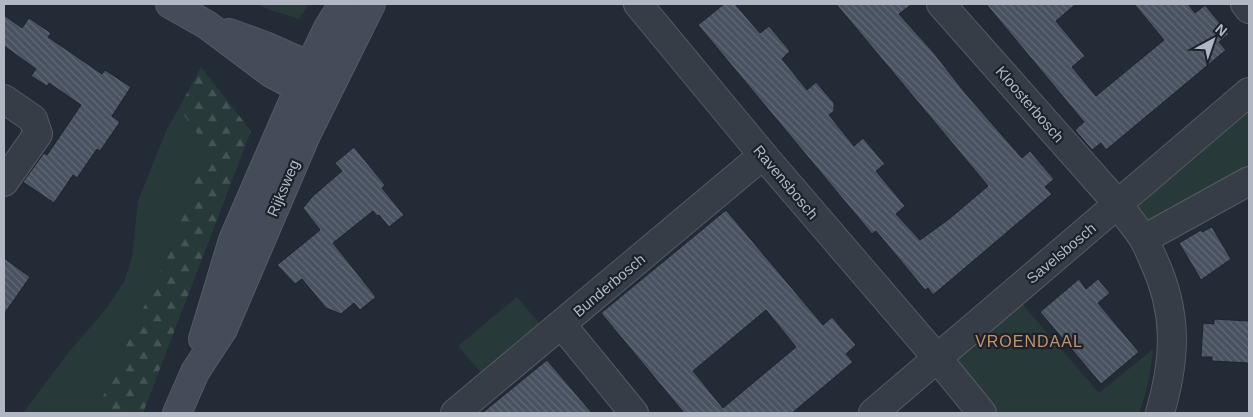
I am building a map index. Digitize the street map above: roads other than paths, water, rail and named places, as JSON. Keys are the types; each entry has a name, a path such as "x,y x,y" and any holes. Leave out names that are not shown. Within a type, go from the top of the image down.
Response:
{"main road":[{"path":"170,4 207,25 270,73 304,77 329,89"},
{"name":"Rijksweg","path":"195,372 208,320 233,240 304,77 328,28 343,4"},
{"name":"Rijksweg","path":"177,413 195,372 223,329 293,165 371,4"}],"street":[{"name":"Ravensbosch","path":"638,4 763,155 982,413"},
{"name":"Kloosterbosch","path":"941,4 1118,204 1144,239 1159,272 1172,326 1173,351 1165,397 1160,413"},
{"path":"1245,4 1249,9"},
{"name":"Savelsbosch","path":"873,413 1249,92"},
{"path":"4,99 33,119 38,134 4,182"},
{"name":"Bunderbosch","path":"455,413 763,155"},
{"path":"1144,239 1249,181"},
{"path":"562,325 634,413"}],"district":[{"name":"VROENDAAL","path":"1029,341"}]}
